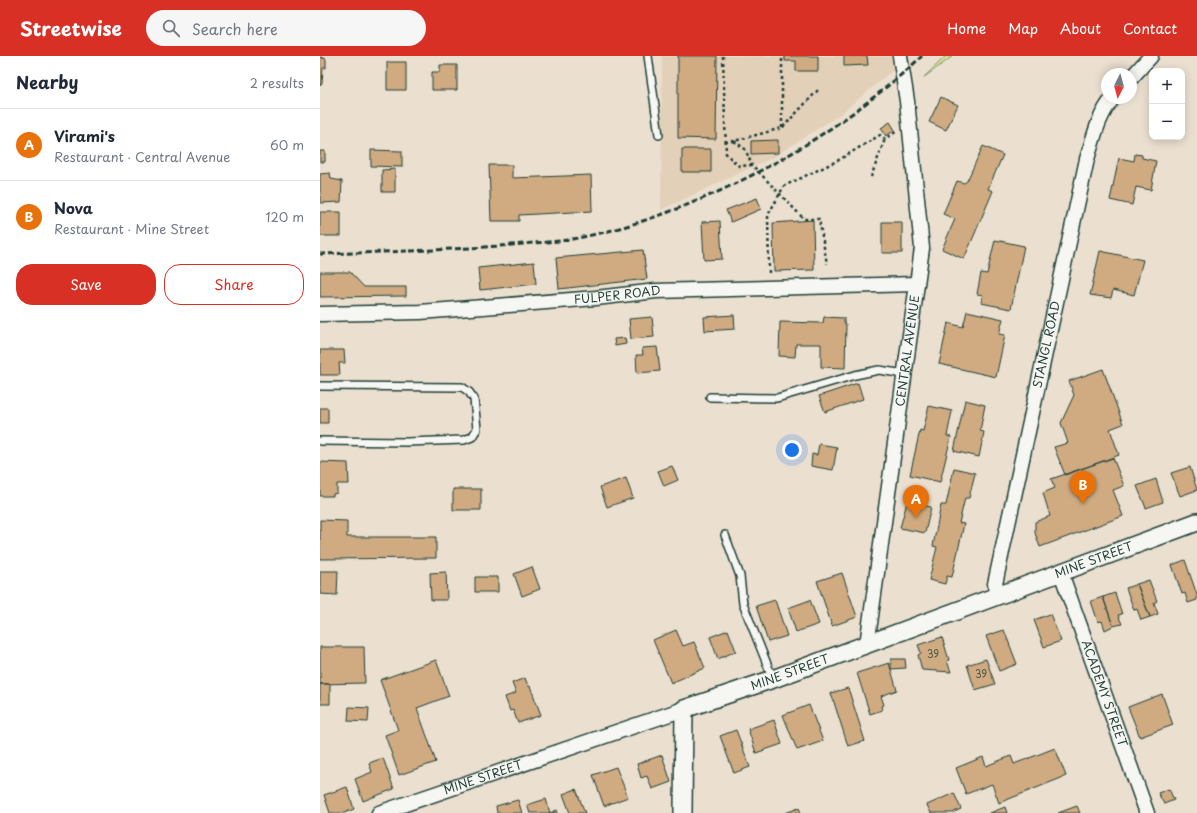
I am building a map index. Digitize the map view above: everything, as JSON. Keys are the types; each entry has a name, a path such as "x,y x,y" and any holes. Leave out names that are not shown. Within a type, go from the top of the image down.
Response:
{"street":[{"name":"CENTRAL AVENUE","path":"867,645 906,374 922,236 900,56"},
{"path":"1137,71 1151,56"},
{"name":"STANGL ROAD","path":"1000,595 995,584 1087,159 1095,128 1108,104"},
{"name":"FULPER ROAD","path":"320,314 420,312 664,290 916,284"},
{"name":"MINE STREET","path":"379,813 773,679 1197,522"},
{"name":"ACADEMY STREET","path":"1061,573 1148,813"},
{"path":"683,813 684,709"}],"lane":[{"path":"648,56 658,135"},
{"path":"710,397 777,398 854,375 879,370 906,374"},
{"path":"320,386 462,387 469,392 474,399 477,429 472,437 464,440 407,442 320,441"},
{"path":"726,535 740,576 743,604 773,679"}],"path":[{"path":"724,56 726,154 739,166 752,165"},
{"path":"782,56 782,128"},
{"path":"725,142 782,128 820,88"},
{"path":"871,177 885,139 909,124"},
{"path":"769,273 768,215 784,186 837,161 880,135 885,139"},
{"path":"734,141 745,149 752,165 804,219 819,219 827,264"}],"shaded area":[{"path":"662,56 891,56 893,70 842,113 774,157 661,210"}],"green space":[{"path":"946,56 953,56 923,78"}],"building":[{"path":"678,56 717,56 716,139 678,138"},
{"path":"785,56 818,56 818,71 796,71 796,61 785,61"},
{"path":"844,56 867,56 868,65 844,66"},
{"path":"320,57 326,59 326,68 323,68 322,84 320,86"},
{"path":"387,62 406,62 406,90 387,90"},
{"path":"440,65 457,65 457,90 432,90 432,72 440,72"},
{"path":"941,97 958,105 946,130 929,122"},
{"path":"890,122 895,130 886,136 881,128"},
{"path":"778,140 778,153 751,154 751,141"},
{"path":"983,146 1003,155 988,189 993,191 964,259 942,249 955,219 943,214 957,181 964,183 967,181"},
{"path":"682,149 711,149 711,172 682,172"},
{"path":"371,150 402,151 402,167 371,166"},
{"path":"320,151 325,151 325,162 320,162"},
{"path":"1135,154 1142,155 1142,158 1156,161 1151,190 1136,187 1132,205 1110,200 1119,158 1134,161"},
{"path":"489,165 512,165 512,178 591,175 592,211 519,215 519,221 491,221"},
{"path":"395,169 395,192 382,192 382,170"},
{"path":"330,173 331,179 342,181 341,202 320,203 320,174"},
{"path":"757,198 761,209 731,222 726,210"},
{"path":"320,212 341,212 341,236 320,236"},
{"path":"813,220 814,270 774,271 773,223"},
{"path":"720,221 722,259 704,260 702,222"},
{"path":"882,222 902,222 902,253 882,253"},
{"path":"995,240 1024,246 1011,309 981,303 983,295 977,294 981,273 987,274"},
{"path":"643,250 647,279 559,289 556,258"},
{"path":"1100,251 1143,260 1134,295 1113,290 1111,298 1090,295"},
{"path":"534,262 536,284 480,290 478,268"},
{"path":"320,272 350,272 364,287 406,287 406,296 320,297"},
{"path":"967,311 1003,319 999,334 1005,335 996,377 939,364 948,323 963,327"},
{"path":"734,315 735,329 705,331 704,317"},
{"path":"652,317 654,337 631,339 629,319"},
{"path":"824,317 844,318 844,323 846,324 845,368 821,367 821,344 796,344 795,357 779,356 780,322 823,323"},
{"path":"625,338 626,344 615,346 614,339"},
{"path":"657,347 660,371 637,373 636,355 643,355 642,348"},
{"path":"320,350 344,350 345,363 339,363 340,375 320,375"},
{"path":"1103,369 1123,424 1110,429 1119,455 1065,475 1054,447 1068,443 1061,423 1074,395 1069,381"},
{"path":"858,383 863,399 825,412 819,396"},
{"path":"965,400 985,405 980,431 984,432 979,457 954,451"},
{"path":"929,406 952,411 947,436 951,437 940,482 910,475 920,430 923,431"},
{"path":"320,408 328,408 328,423 320,423"},
{"path":"819,444 837,447 833,470 811,466 812,454 817,455"},
{"path":"1113,458 1124,486 1113,490 1123,516 1040,547 1035,533 1035,522 1050,516 1043,493 1055,488 1051,479"},
{"path":"320,462 348,463 349,484 337,484 337,493 333,494 333,496 320,496"},
{"path":"672,466 678,480 664,486 658,471"},
{"path":"1190,467 1197,490 1180,496 1171,473"},
{"path":"954,468 975,473 969,498 965,498 959,523 964,524 952,577 947,576 945,584 929,580 937,547 933,546 941,505 946,505"},
{"path":"626,478 633,498 607,507 600,487"},
{"path":"1156,479 1163,502 1146,508 1137,486"},
{"path":"453,489 481,489 481,510 453,510"},
{"path":"907,502 931,507 925,533 900,528"},
{"path":"320,520 347,521 347,537 436,537 436,558 320,559"},
{"path":"1185,560 1197,595 1197,600 1188,603 1185,593 1182,594 1172,565"},
{"path":"532,567 540,589 522,596 514,574"},
{"path":"320,571 338,571 337,595 320,594"},
{"path":"446,572 447,600 431,600 430,573"},
{"path":"842,573 857,617 832,626 817,581"},
{"path":"475,577 498,577 498,592 475,592"},
{"path":"1149,580 1157,601 1154,603 1158,614 1150,617 1137,584"},
{"path":"1137,584 1150,617 1141,620 1137,609 1134,610 1126,588"},
{"path":"1115,593 1122,614 1118,615 1122,624 1113,626 1103,597"},
{"path":"1103,597 1113,626 1105,630 1102,621 1098,622 1091,601"},
{"path":"775,600 787,636 768,642 756,606"},
{"path":"810,600 819,624 796,632 788,608"},
{"path":"1050,614 1061,641 1044,647 1034,620"},
{"path":"676,630 683,646 694,642 705,668 671,683 653,640"},
{"path":"728,630 736,651 718,659 710,637"},
{"path":"1004,630 1017,664 999,671 986,636"},
{"path":"942,637 951,672 922,670 918,655 921,653 918,645"},
{"path":"320,647 364,647 365,683 320,684"},
{"path":"891,659 905,659 906,668 891,669"},
{"path":"986,659 995,684 975,690 967,665"},
{"path":"436,660 449,696 417,708 436,762 399,775 385,735 398,730 380,680"},
{"path":"889,663 897,690 881,696 884,705 881,706 882,710 870,714 857,673"},
{"path":"525,678 528,686 530,686 541,715 518,723 513,710 510,711 505,697 516,693 512,683"},
{"path":"320,684 330,684 330,704 320,704"},
{"path":"848,688 865,741 848,746 831,693"},
{"path":"1162,694 1173,725 1140,737 1128,707"},
{"path":"809,705 823,741 797,750 783,715"},
{"path":"349,707 369,708 368,722 348,721"},
{"path":"774,720 782,744 756,753 748,729"},
{"path":"736,730 750,767 734,773 720,736"},
{"path":"1055,748 1066,776 999,803 992,784 966,794 956,768 983,757 986,766 1011,756 1014,764"},
{"path":"662,755 671,782 652,789 647,776 641,778 637,764"},
{"path":"383,758 394,789 363,801 355,779 372,772 369,763"},
{"path":"616,767 628,797 604,806 593,775"},
{"path":"347,787 354,809 344,813 330,813 324,795"},
{"path":"576,789 585,813 570,813 563,794"},
{"path":"1169,789 1174,800 1164,804 1158,793"},
{"path":"954,793 961,809 952,813 931,813 927,805"},
{"path":"546,799 550,813 530,813 527,805"},
{"path":"518,800 522,813 497,813 496,806"},
{"path":"1077,806 1080,813 1058,813"},
{"path":"1005,807 1007,813 990,813"},
{"path":"799,808 801,813 785,813"},
{"path":"557,810 558,813 550,813"}],"railway":[{"path":"320,254 396,252 557,241 578,238 625,227 671,211 717,192 762,170 805,145 847,117 886,87 922,56"}],"place":[{"name":"Nova","path":"1083,504"},
{"name":"Virami's","path":"916,518"}]}
